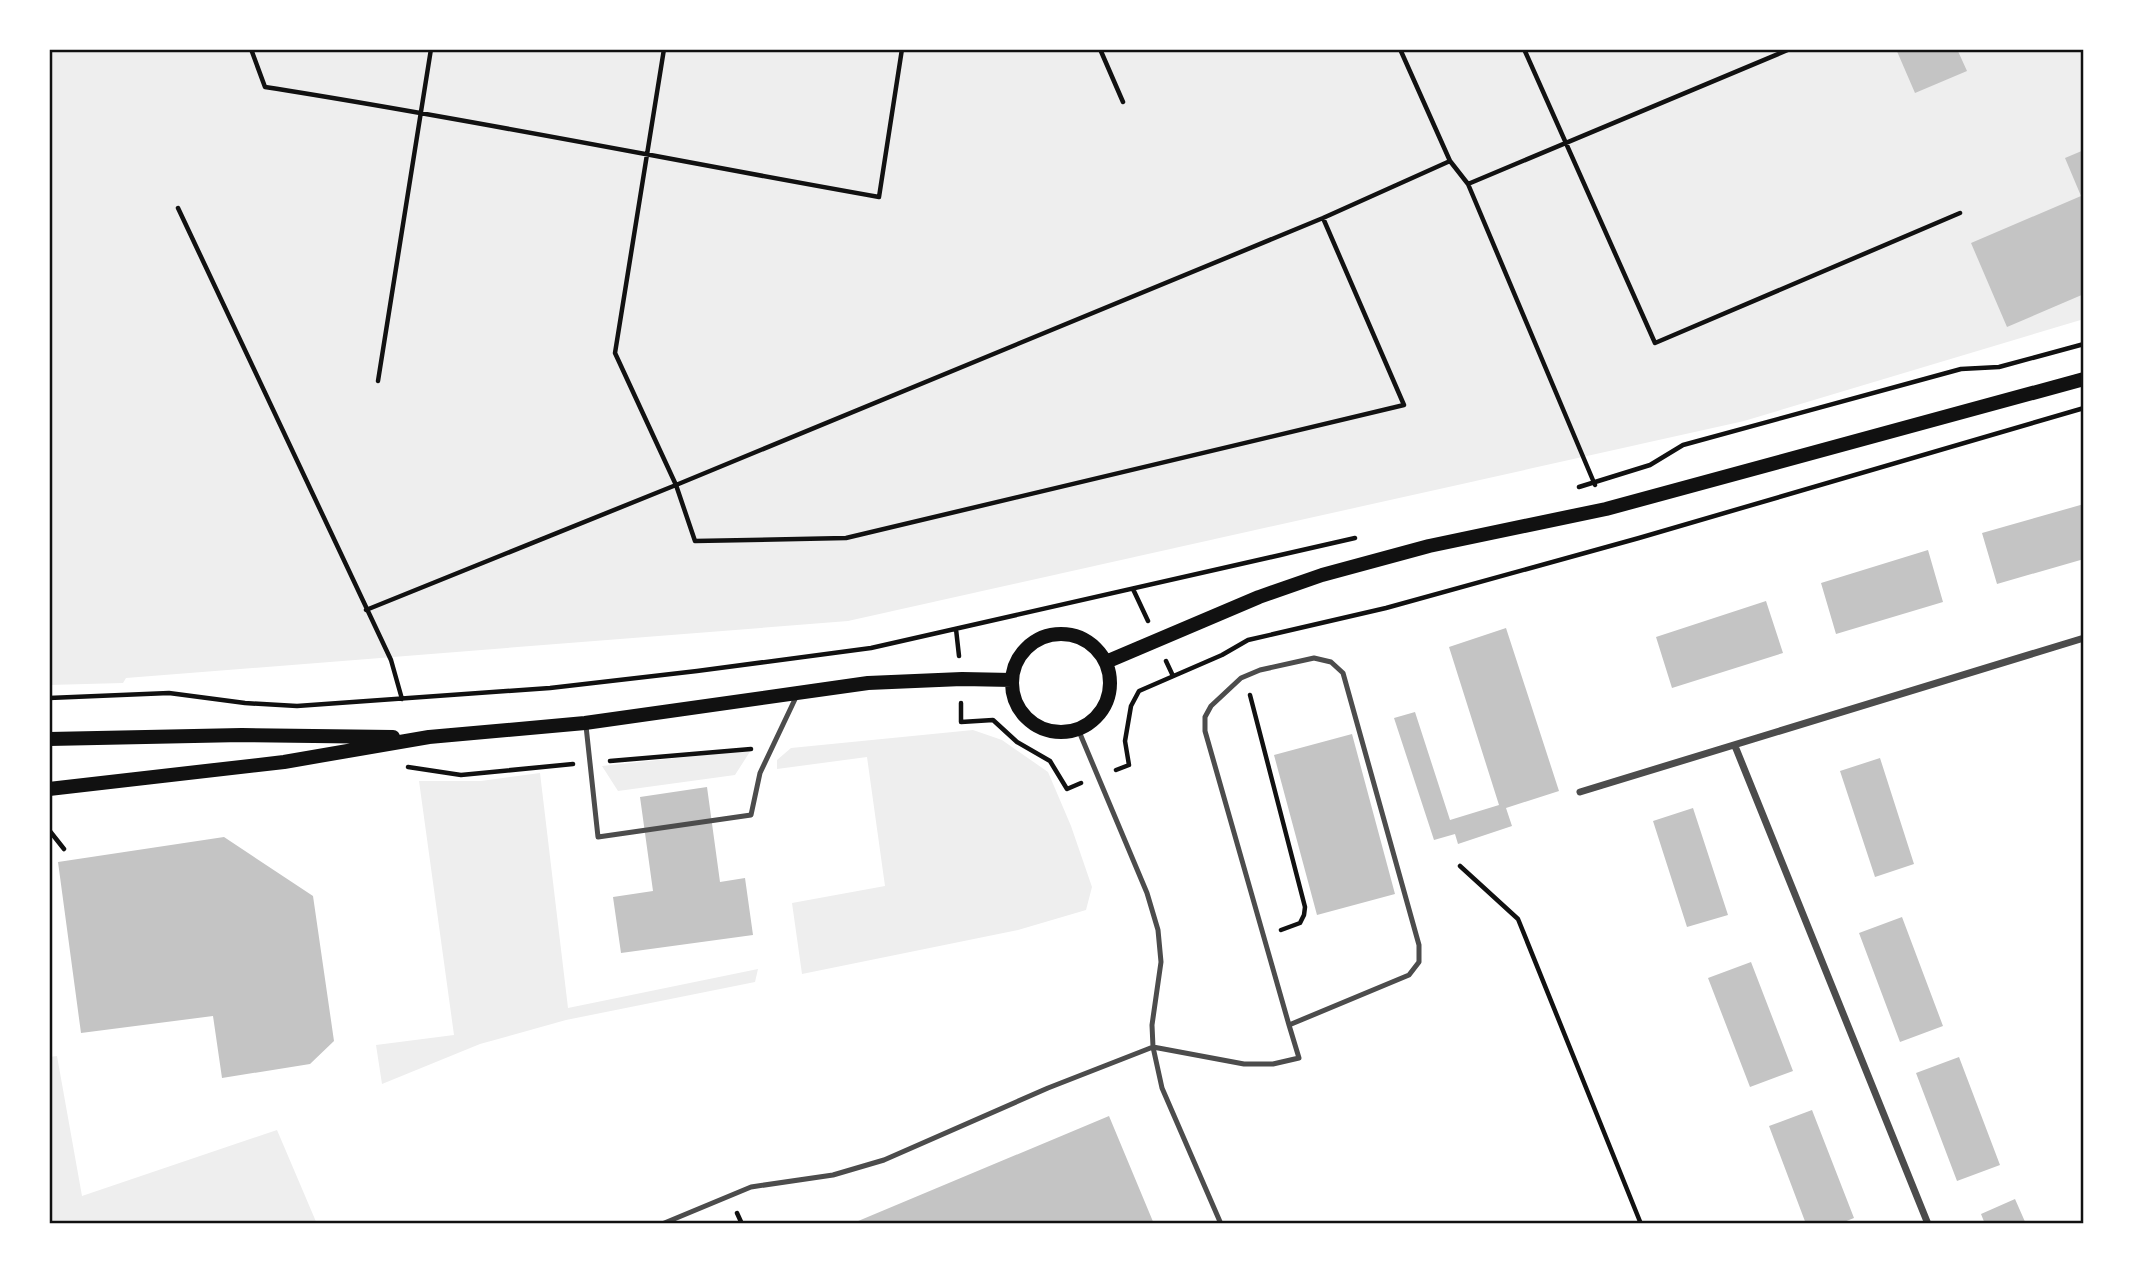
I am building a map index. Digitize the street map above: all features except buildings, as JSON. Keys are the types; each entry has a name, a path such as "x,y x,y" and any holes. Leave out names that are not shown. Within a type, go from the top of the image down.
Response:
{"main road":[{"path":"1106,662 1259,597 1322,575 1429,546 1606,509 2084,379"},
{"path":"1060,633 1075,635 1090,642 1106,662 1110,669 1111,687 1107,703 1097,717 1078,729 1067,732 1050,731 1034,724 1022,712 1014,697 1012,680 1015,666 1032,643 1045,636 1060,633"},
{"path":"49,789 284,762 429,737 585,723 868,683 1012,680"},
{"path":"49,739 242,735 429,737"}],"street":[{"path":"1580,792 2084,638"},
{"path":"1735,746 1928,1224"}],"lane":[{"path":"662,1224 751,1188 833,1175 884,1160 1048,1088 1153,1047 1244,1064 1273,1065 1299,1058 1289,1025 1212,753 1205,731 1205,717 1211,706 1241,678 1260,670 1314,658 1331,662 1343,673 1419,945 1419,962 1409,975 1289,1025"},
{"path":"585,723 598,837 751,816 760,773 798,692"},
{"path":"1078,729 1147,893 1158,930 1161,962 1152,1025 1153,1047 1161,1088 1221,1224"}],"path":[{"path":"251,49 265,87 422,112 647,156 879,197 902,49"},
{"path":"378,381 431,49"},
{"path":"664,49 615,353 676,485 695,541 846,538 1404,405 1323,218"},
{"path":"1100,49 1123,102"},
{"path":"1400,49 1450,161 1468,184 1606,509"},
{"path":"1524,49 1655,343 1960,213"},
{"path":"1468,184 1790,49"},
{"path":"366,610 1323,218 1450,161"},
{"path":"178,208 391,660 402,699"},
{"path":"1567,489 1650,465 1683,445 1961,369 1998,367 2084,344"},
{"path":"957,629 962,679 961,722 993,720 1017,742 1050,761 1067,789 1129,765 1125,741 1130,706 1139,691 1222,655 1248,640 1426,597 1639,538 2084,408"},
{"path":"49,698 169,693 245,703 298,706 550,688 698,671 872,648 1364,536"},
{"path":"1222,655 1248,690 1305,907 1300,923 1264,936"},
{"path":"407,767 461,775 745,751 774,742"},
{"path":"49,830 64,849"},
{"path":"1460,866 1518,919 1641,1224"}],"shaded area":[{"path":"49,49 2084,49 2084,319 1744,421 848,621 126,678 123,683 49,685"},
{"path":"973,730 1002,740 1048,772 1071,826 1092,887 1086,910 1018,930 802,974 792,903 885,886 867,757 777,769 777,760 791,748"},
{"path":"751,750 735,775 618,791 602,766"},
{"path":"540,773 568,1008 758,969 755,982 566,1020 480,1044 382,1084 376,1045 454,1035 419,781 481,781"},
{"path":"57,1056 82,1196 277,1130 317,1224 49,1224 49,1057"}]}
